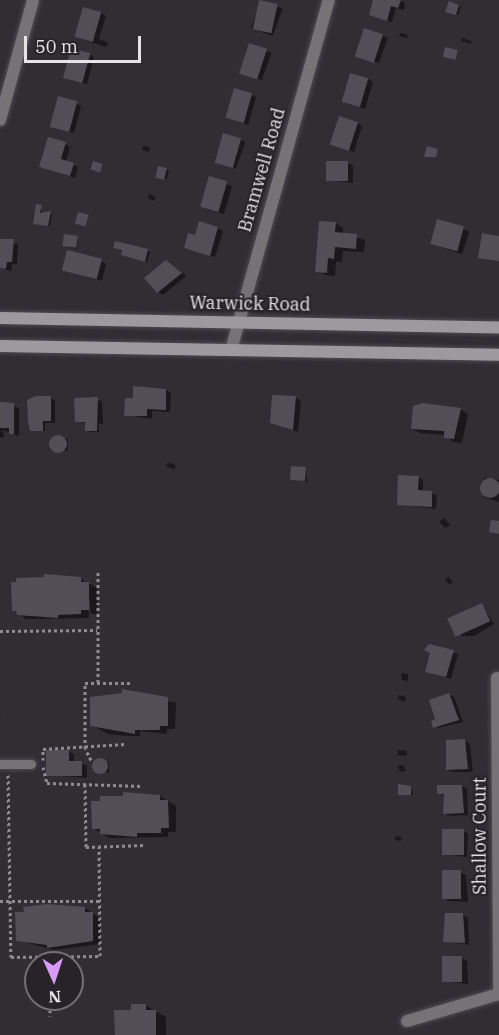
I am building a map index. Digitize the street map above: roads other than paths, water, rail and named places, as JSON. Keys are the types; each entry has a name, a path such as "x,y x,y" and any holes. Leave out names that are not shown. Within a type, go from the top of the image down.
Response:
{"main road":[{"name":"Warwick Road","path":"0,318 499,328"},
{"path":"0,346 499,355"}],"street":[{"path":"0,120 33,0"},
{"name":"Bramwell Road","path":"231,350 328,0"},
{"name":"Shallow Court","path":"497,678 499,994"},
{"path":"407,1021 499,994"}],"lane":[{"path":"0,764 31,764"}]}
